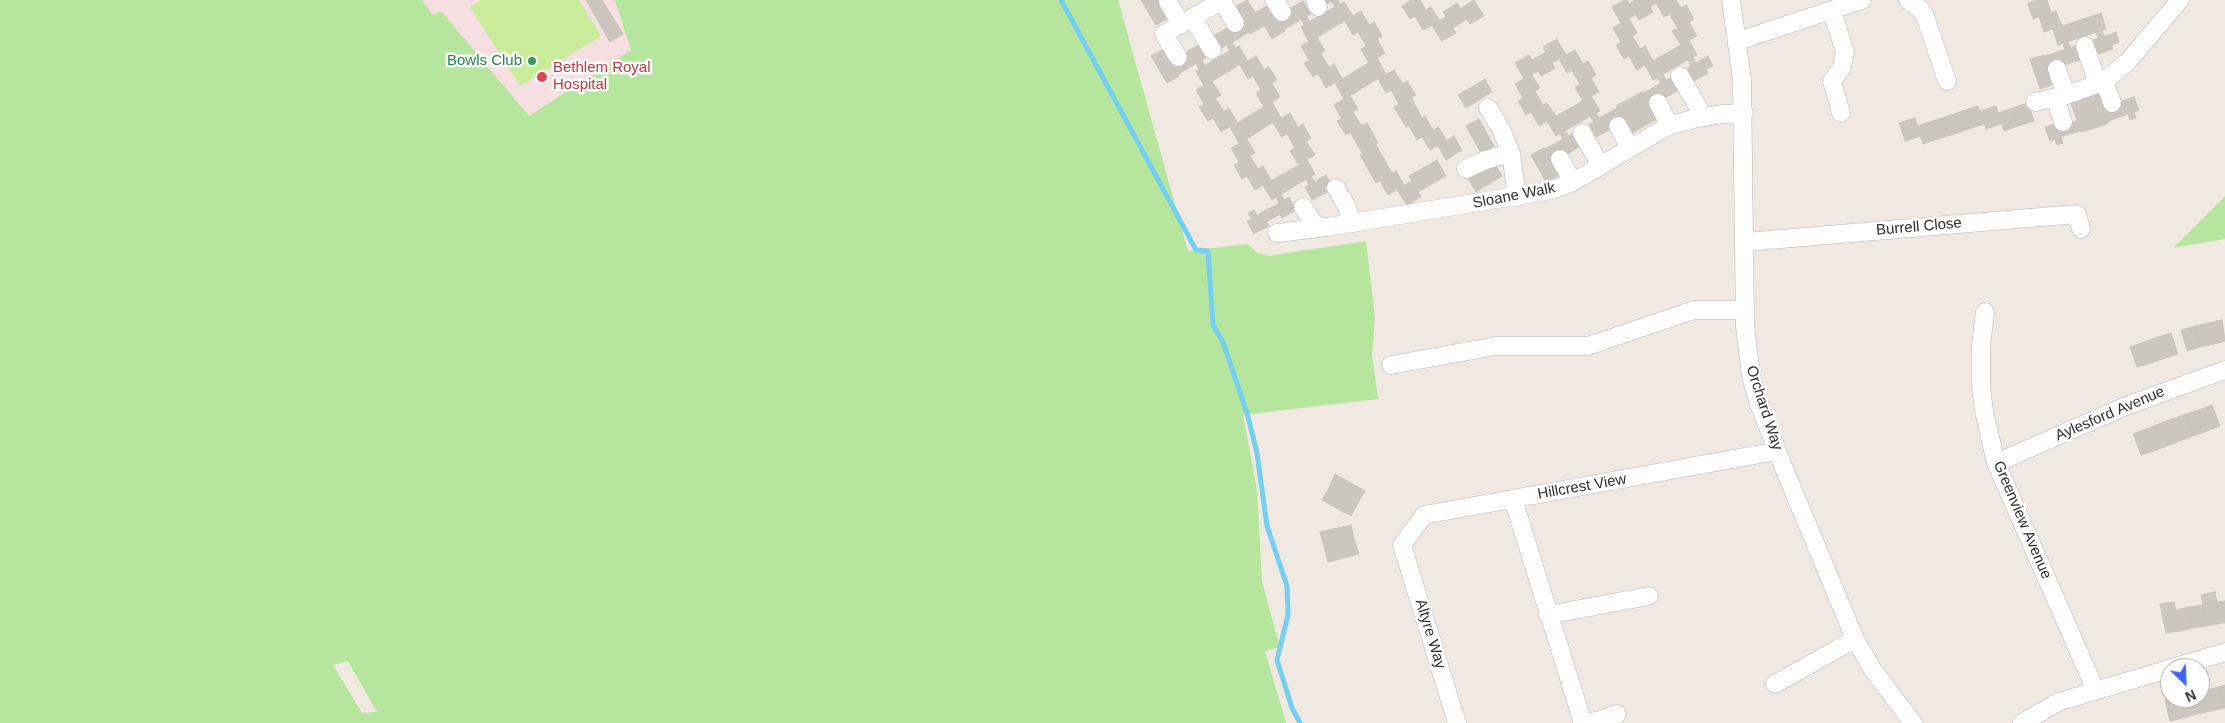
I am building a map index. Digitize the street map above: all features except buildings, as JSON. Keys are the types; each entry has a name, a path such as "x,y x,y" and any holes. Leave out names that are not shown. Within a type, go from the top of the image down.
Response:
{"street":[{"name":"Orchard Way","path":"1731,0 1738,41 1744,113 1746,345 1751,376 1777,451 1855,639 1873,670 1912,723"},
{"path":"1738,41 1862,0"},
{"path":"1908,0 1920,8 1925,16 1947,81"},
{"path":"2035,102 2060,96 2101,82 2129,60 2180,0"},
{"path":"1168,2 1212,50"},
{"path":"1178,56 1164,34 1215,2 1235,22"},
{"path":"1832,11 1845,52 1842,67 1832,81 1841,113"},
{"path":"2085,46 2112,103"},
{"path":"2058,69 2063,122"},
{"path":"1680,76 1698,107 1700,117"},
{"path":"1658,103 1670,126"},
{"path":"1488,108 1501,129 1511,153 1517,196"},
{"name":"Sloane Walk","path":"1277,233 1328,227 1552,190 1573,182 1670,126 1700,117 1744,113"},
{"path":"1618,126 1630,148"},
{"path":"1582,133 1601,166"},
{"path":"1466,169 1485,160 1511,153"},
{"path":"1560,159 1573,182"},
{"path":"1336,188 1347,207 1352,223"},
{"path":"1304,207 1313,222 1318,226 1328,227"},
{"name":"Burrell Close","path":"1745,242 2077,214 2081,229"},
{"path":"1391,365 1496,346 1588,346 1694,310 1746,310"},
{"name":"Greenview Avenue","path":"1985,312 1980,346 1981,387 1984,412 1996,463 2096,691"},
{"name":"Aylesford Avenue","path":"1996,463 2126,406 2225,370"},
{"name":"Hillcrest View","path":"1402,545 1424,515 1777,451"},
{"path":"1512,499 1582,723"},
{"name":"Altyre Way","path":"1402,545 1457,723"},
{"path":"1548,615 1649,596"},
{"path":"1775,684 1855,639"},
{"path":"2022,723 2058,702 2225,652"},
{"path":"1589,723 1617,714"}],"shaded area":[{"name":"Bethlem Royal Hospital","path":"422,0 615,0 631,50 529,116 441,11 433,16"}],"green space":[{"path":"0,0 422,0 433,15 441,11 529,116 631,50 615,0 1118,0 1188,251 1248,244 1257,253 1268,256 1366,241 1375,318 1372,354 1378,399 1243,415 1257,490 1262,582 1280,647 1265,651 1286,723 0,723","holes":["348,661 377,712 362,713 333,665"]},
{"name":"Bowls Club","path":"481,0 579,0 601,36 520,86 470,7"},
{"path":"2225,196 2225,239 2173,248"}],"waterway":[{"path":"1061,0 1196,250 1208,251 1213,325 1223,342 1247,413 1257,453 1267,526 1287,586 1288,615 1277,660 1292,708 1300,723"}],"place":[{"name":"Bowls Club","path":"532,61"},
{"name":"Bethlem Royal Hospital","path":"542,77"}]}
